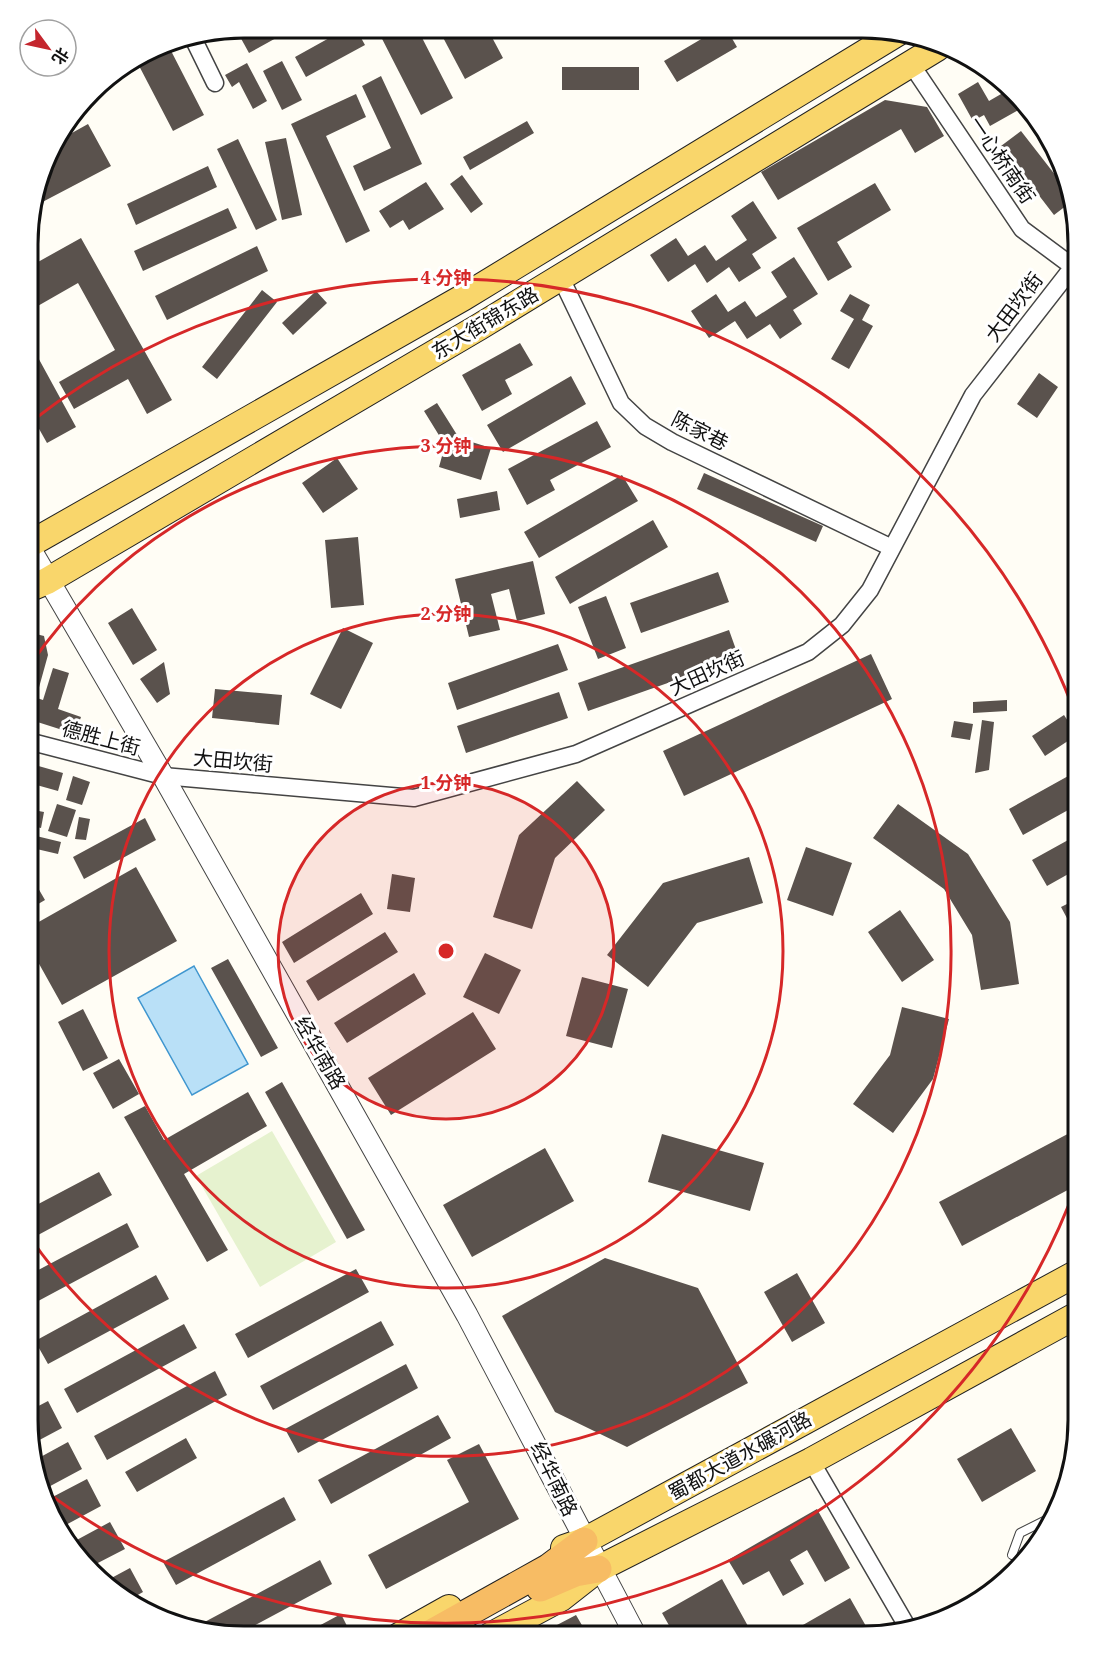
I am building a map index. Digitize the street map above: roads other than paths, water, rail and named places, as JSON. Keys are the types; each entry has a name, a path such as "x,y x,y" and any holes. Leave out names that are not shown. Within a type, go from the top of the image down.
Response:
{"highway":[{"path":"444,1626 548,1568 584,1541"},
{"path":"470,1626 554,1580 598,1569"}],"main road":[{"name":"东大街锦东路","path":"38,539 464,297 883,39"},
{"name":"东大街锦东路","path":"38,585 561,278 933,50"},
{"name":"蜀都大道水碾河路","path":"417,1626 542,1556 584,1541 1068,1278"},
{"name":"蜀都大道水碾河路","path":"509,1626 561,1598 598,1569 811,1461 1068,1320"}],"street":[{"path":"196,43 215,83"},
{"name":"一心桥南街","path":"911,64 1022,229 1068,257"},
{"name":"大田坎街","path":"163,776 414,798 576,754 808,652 842,625 870,590 973,395 1068,272"},
{"name":"陈家巷","path":"561,278 621,403 645,426 672,442 892,548"},
{"name":"经华南路","path":"38,585 163,776 467,1315 526,1423 598,1569 630,1626"},
{"name":"德胜上街","path":"38,744 163,776"},
{"path":"811,1461 905,1622"}],"lane":[{"path":"1011,1555 1020,1533 1041,1523"}],"water":[{"path":"194,966 248,1064 192,1095 138,998"}]}
